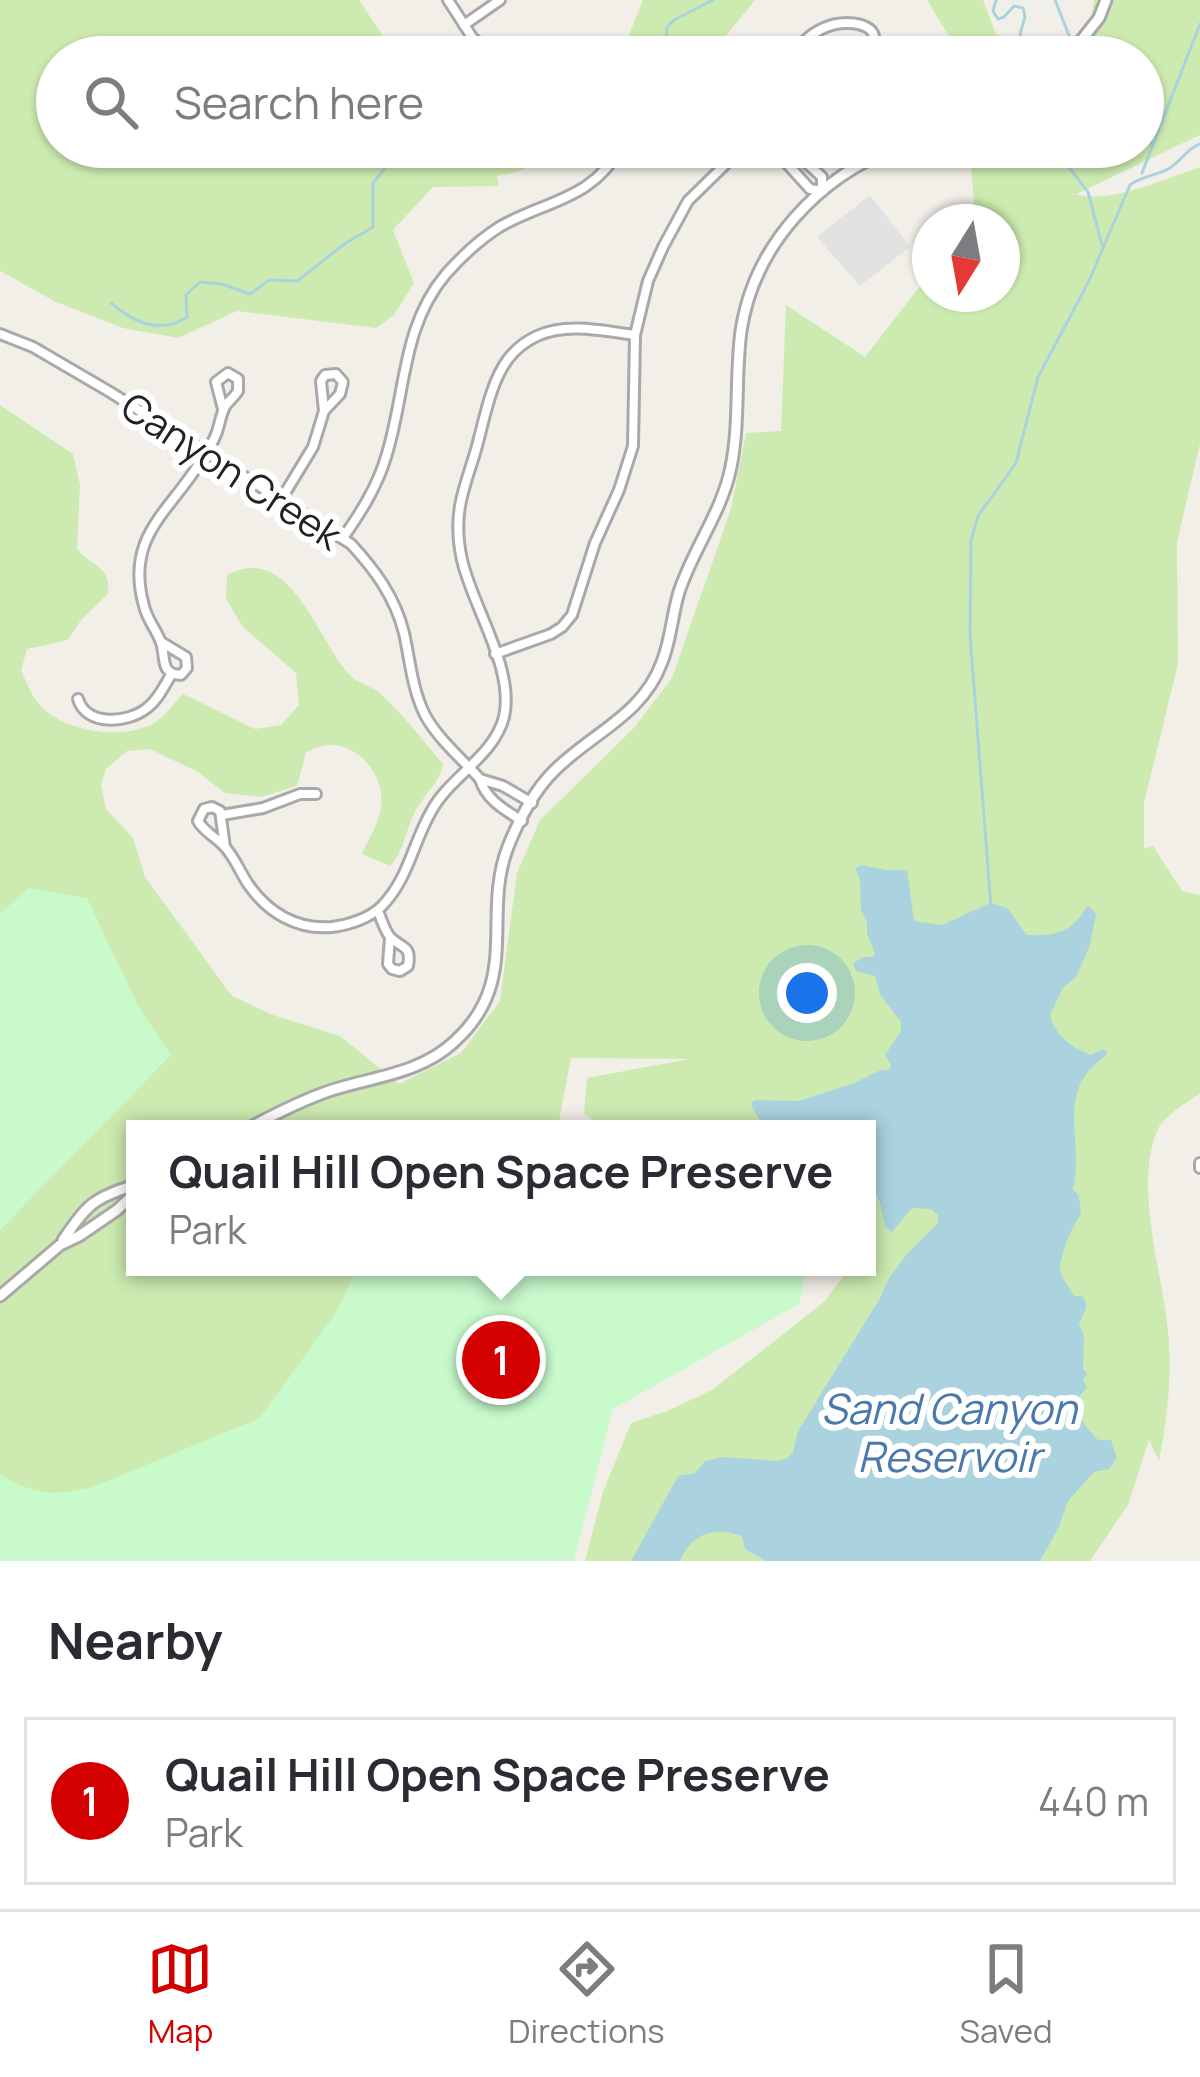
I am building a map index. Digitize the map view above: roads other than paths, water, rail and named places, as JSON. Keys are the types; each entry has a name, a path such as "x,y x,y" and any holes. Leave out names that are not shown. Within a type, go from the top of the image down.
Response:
{"street":[{"path":"448,0 473,36"},
{"path":"464,26 500,0"},
{"path":"1085,36 1106,0"},
{"path":"808,36 821,24 854,17 868,23 872,36"},
{"path":"343,538 376,483 390,442 409,345 440,280 500,227 573,195 609,168"},
{"path":"495,654 551,634 572,615 633,446 635,335 648,280 679,216 721,168"},
{"path":"812,168 822,177 822,190"},
{"path":"266,1120 327,1091 417,1066 454,1043 484,1004 496,969 502,869 521,821 556,769 635,707 656,678 678,596 732,464 741,332 753,288 771,249 811,198 855,168"},
{"path":"790,169 810,189 822,190"},
{"path":"225,847 222,815 208,808 198,820 202,828 225,847 258,898 297,925 343,925 377,911 404,877 432,810 486,750 502,724 506,693 458,535 460,503 496,382 508,358 537,336 557,329 635,335"},
{"name":"Canyon Creek","path":"0,334 33,346 343,538 369,564 394,603 422,710 480,779 483,790 521,821"},
{"path":"282,499 313,447 324,411 343,388 336,374 325,375 321,381 324,411"},
{"path":"171,674 141,594 142,550 150,530 206,454 224,409"},
{"path":"78,699 83,713 94,719 136,715 150,706 171,674 188,668 186,657 161,642"},
{"path":"480,779 532,803"},
{"path":"492,800 501,785"},
{"path":"222,815 316,794"},
{"path":"377,911 389,937"},
{"path":"0,1296 60,1245 89,1204 126,1191"},
{"path":"60,1245 118,1210 126,1200"}],"water":[{"name":"Sand Canyon Reservoir","path":"861,865 907,870 914,921 942,925 990,903 1007,908 1027,935 1038,935 1070,927 1088,905 1096,914 1090,945 1076,977 1063,988 1050,1015 1071,1045 1091,1055 1107,1051 1080,1085 1075,1100 1073,1189 1079,1196 1081,1215 1067,1241 1060,1270 1074,1296 1082,1296 1086,1303 1079,1324 1087,1387 1077,1411 1098,1440 1111,1440 1117,1458 1109,1469 1094,1472 1068,1501 1040,1561 766,1561 745,1549 742,1536 713,1532 691,1544 680,1561 631,1561 678,1476 695,1473 705,1461 723,1457 776,1461 793,1453 798,1431 889,1278 938,1223 931,1209 912,1208 892,1232 885,1227 876,1196 876,1120 760,1120 751,1103 799,1101 889,1070 885,1055 901,1031 901,1022 881,996 875,976 856,971 853,963 875,954 855,869"}],"waterway":[{"path":"666,36 674,20 713,0"},
{"path":"996,0 993,11 998,19 1014,6 1023,8 1021,36"},
{"path":"1055,0 1069,36"},
{"path":"1164,116 1200,24"},
{"path":"991,907 970,635 971,540 978,516 1016,463 1038,377 1089,281 1130,185 1168,169 1200,144"},
{"path":"111,303 138,321 167,325 187,317 186,295 200,282 250,294 269,280 297,281 373,227 373,183 386,168"},
{"path":"1069,168 1088,192 1102,245"},
{"path":"1142,173 1144,168"}],"place":[{"name":"Quail Hill Open Space Preserve","path":"501,1360"}]}
